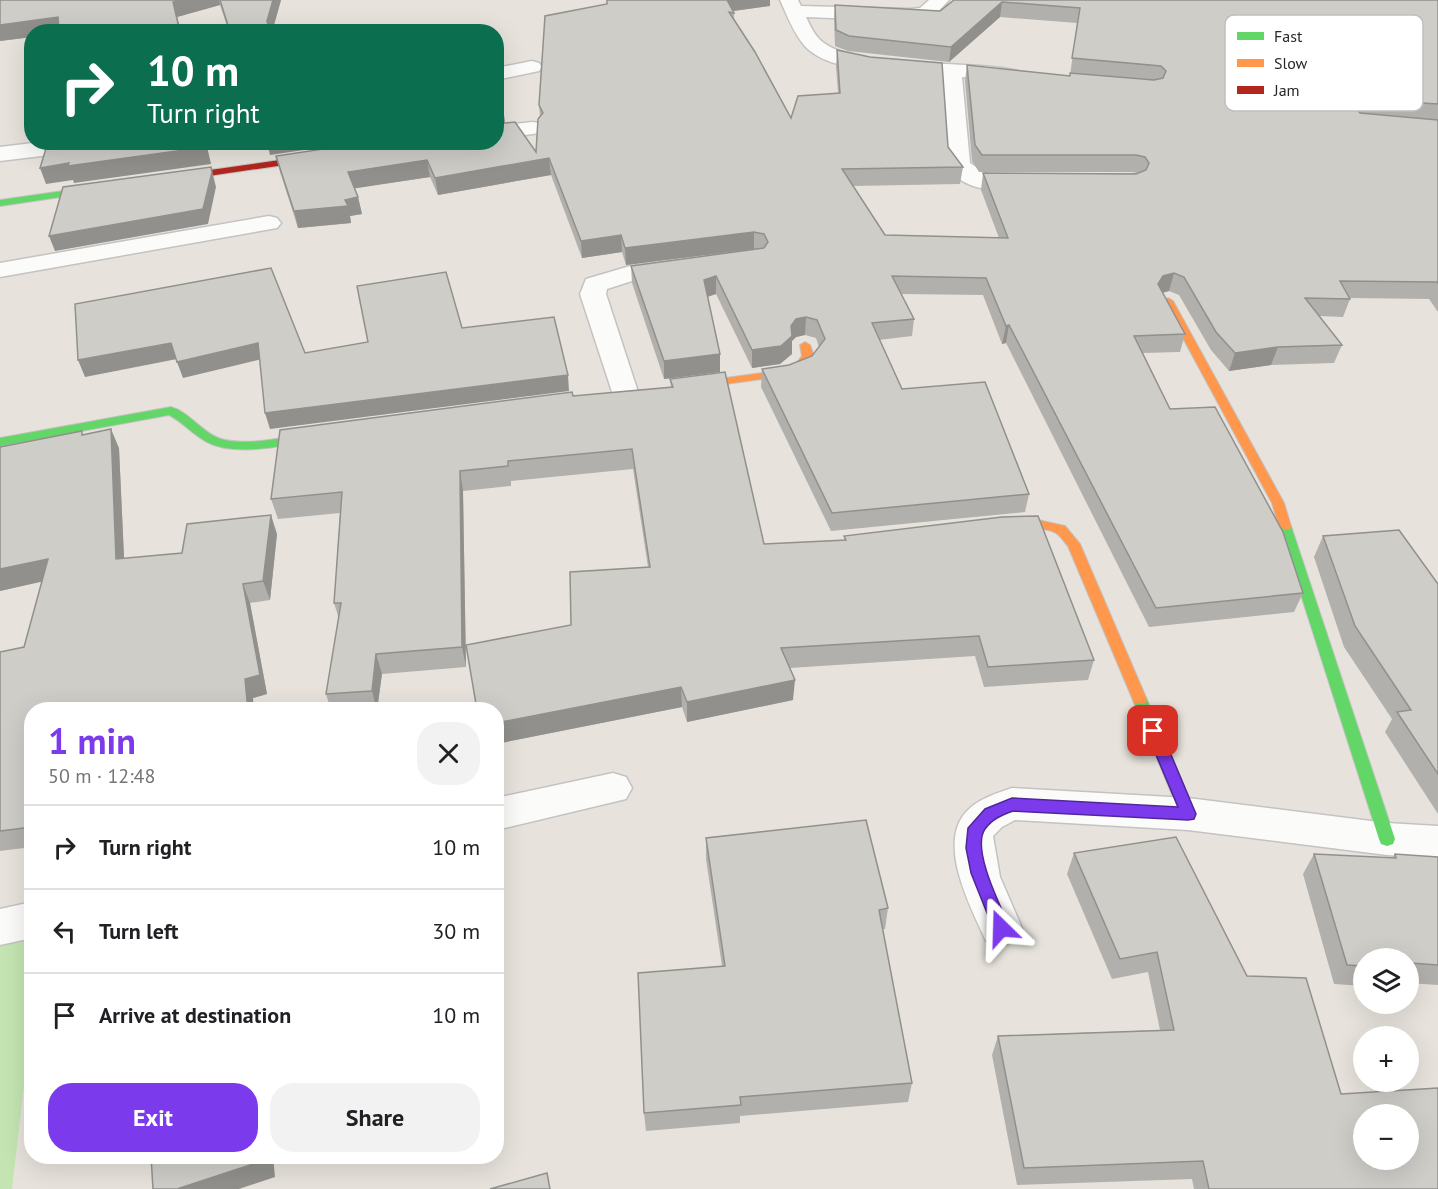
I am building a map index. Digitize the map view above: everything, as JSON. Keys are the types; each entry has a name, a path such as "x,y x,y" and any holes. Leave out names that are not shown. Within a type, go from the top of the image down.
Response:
{"street":[{"path":"792,6 919,14 926,13 940,0"},
{"path":"792,6 816,49 830,56 855,62 1033,77"},
{"path":"504,73 532,68"},
{"path":"951,69 959,163 963,172 971,178 988,182 1044,182"},
{"path":"504,132 532,128"},
{"path":"0,154 33,150"},
{"path":"154,181 332,156"},
{"path":"0,203 119,186"},
{"path":"0,270 269,223"},
{"path":"625,395 593,294 595,284 630,274 698,266"},
{"path":"1168,301 1278,503 1387,839"},
{"path":"671,389 788,373 800,367 808,356 806,345"},
{"path":"0,442 171,411 188,418 201,435 219,444 251,444 336,434"},
{"path":"986,526 1038,524 1060,530 1074,544 1188,814"},
{"path":"504,812 613,788"},
{"path":"1001,928 979,873 974,848 976,828 990,813 1012,804 1188,814 1387,839 1438,842"},
{"path":"0,927 24,922"}],"green space":[{"path":"24,938 24,1085 12,1189 0,1189 0,943"}],"building":[{"path":"0,0 181,0 173,2 178,24 58,24 58,17 0,25"},
{"path":"220,0 273,0 268,24 228,24"},
{"path":"607,0 727,0 734,13 729,12 755,52 791,118 798,96 840,93 837,50 870,57 942,63 948,147 963,167 842,169 885,235 1008,238 983,173 1136,174 1146,170 1149,163 1145,157 1136,155 982,155 975,145 967,65 1070,76 1070,73 1154,80 1163,78 1166,71 1161,66 1072,58 1080,8 1002,2 951,47 849,36 836,30 835,5 940,11 954,0 1438,0 1438,104 1423,103 1423,15 1225,15 1225,111 1358,111 1360,113 1438,120 1438,283 1340,281 1350,299 1305,298 1342,345 1278,347 1235,353 1216,332 1184,277 1174,273 1163,276 1158,284 1185,334 1134,336 1170,409 1215,407 1283,532 1303,593 1156,608 1009,325 1006,326 986,278 892,276 914,319 872,323 902,389 985,382 1029,494 832,513 762,369 789,365 812,356 825,339 817,320 806,317 796,319 791,326 792,336 781,346 752,350 716,276 704,280 720,354 664,361 631,266 764,248 768,242 764,234 754,232 625,248 621,235 581,241 549,158 435,178 427,160 348,172 358,197 345,200 348,206 294,211 276,156 316,150 504,150 504,123 515,122 536,152 538,119 543,113 539,105 545,16 607,4"},
{"path":"46,150 184,150 68,166 69,163 40,168"},
{"path":"211,167 212,172 203,209 49,236 63,187"},
{"path":"271,268 305,353 368,342 357,286 446,272 462,328 554,317 568,375 265,413 258,343 177,362 171,343 78,360 75,304"},
{"path":"725,372 764,544 846,540 844,536 1002,517 1038,516 1094,660 988,667 979,636 781,648 795,680 687,702 681,687 504,721 504,702 476,702 466,645 571,625 570,572 650,567 632,449 508,461 508,466 460,471 462,647 376,654 372,691 326,694 341,603 334,603 342,492 271,499 280,430 572,392 573,396 673,387 670,379"},
{"path":"111,429 116,559 182,553 187,524 271,515 263,581 243,584 260,675 245,679 247,702 24,702 24,828 0,831 0,652 24,647 48,559 0,569 0,447 82,431 82,435"},
{"path":"1399,530 1438,584 1438,774 1397,712 1411,710 1355,626 1323,536"},
{"path":"866,820 888,908 879,910 912,1083 740,1097 741,1105 644,1113 638,973 725,966 706,838"},
{"path":"1176,837 1247,976 1306,978 1341,1094 1419,1092 1419,1089 1438,1088 1438,1189 1209,1189 1203,1161 1024,1168 998,1036 1174,1030 1157,952 1120,959 1074,853"},
{"path":"1314,854 1396,858 1395,854 1438,857 1438,965 1419,964 1419,948 1353,948 1353,965 1347,965"},
{"path":"151,1164 253,1164 177,1189 153,1189"},
{"path":"547,1173 550,1189 490,1189"}],"traffic: fast":[{"path":"0,203 105,188"},
{"path":"0,442 171,411 209,439 225,444 252,445 322,435"},
{"path":"1285,526 1387,839"},
{"path":"1140,700 1188,814"}],"traffic: slow":[{"path":"1168,301 1278,503 1285,526"},
{"path":"682,387 788,373 799,367 808,356 805,345"},
{"path":"998,525 1038,524 1060,529 1074,544 1140,700"}],"traffic: jam":[{"path":"168,179 322,157"}],"route":[{"path":"1001,928 979,873 974,848 976,828 990,813 1012,804 1188,814 1153,731"}]}
